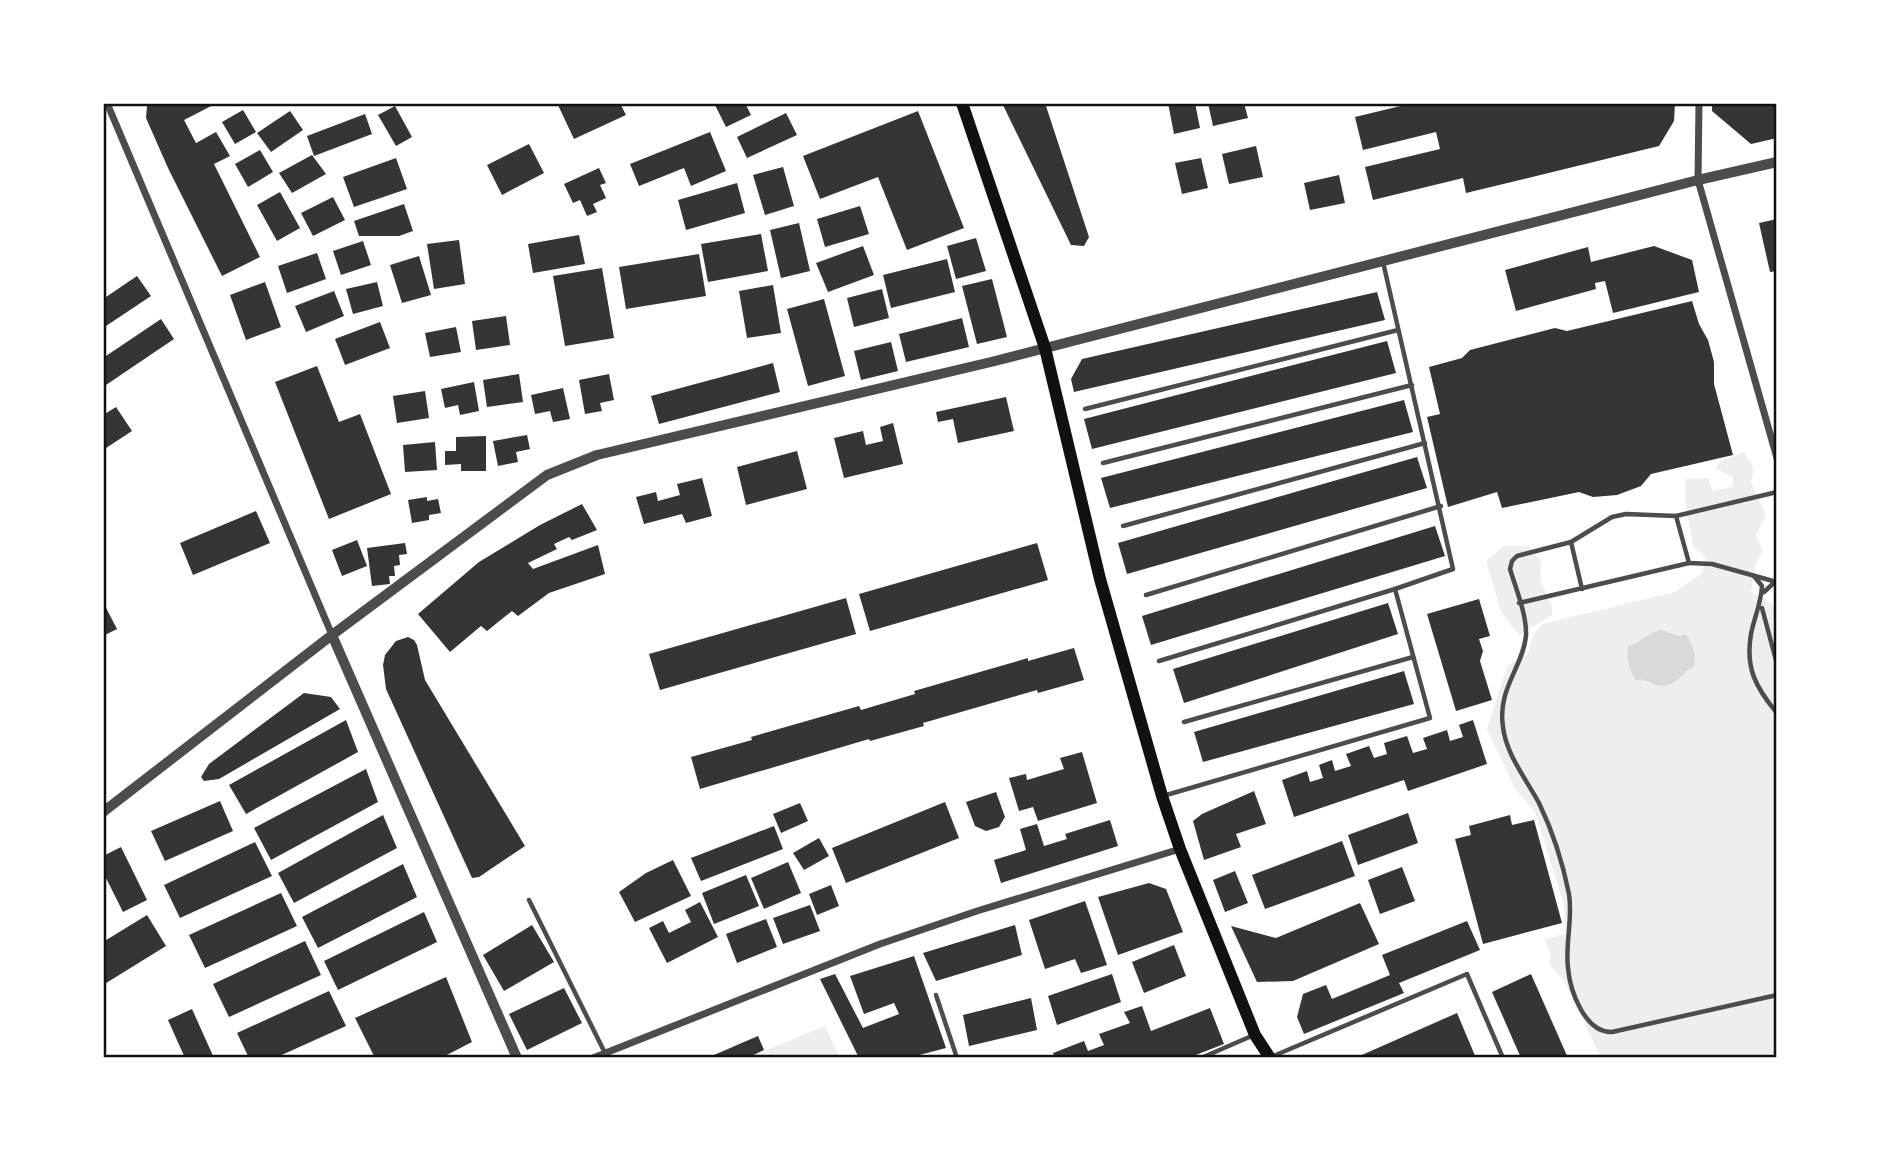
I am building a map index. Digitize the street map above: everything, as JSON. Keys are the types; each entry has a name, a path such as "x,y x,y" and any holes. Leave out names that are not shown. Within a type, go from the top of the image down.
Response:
{"main road":[{"path":"962,103 1045,348 1100,579 1162,796 1180,849 1255,1035 1270,1058"}],"street":[{"path":"107,103 332,635 517,1058"},
{"path":"1699,103 1698,180 1777,457"},
{"path":"103,812 332,635 547,475 597,456 1045,348 1777,162"},
{"path":"593,1058 880,944 977,911 1180,849"}],"lane":[{"path":"1159,661 1453,569 1441,506 1383,261"},
{"path":"1085,409 1398,330"},
{"path":"1102,463 1412,385"},
{"path":"1123,526 1425,443"},
{"path":"1777,492 1676,516 1644,514 1612,517 1571,542 1517,556 1510,569 1526,628 1526,639 1503,699 1503,727 1507,745 1542,810 1560,861 1570,904 1568,970 1589,1024 1604,1032 1612,1032 1777,995"},
{"path":"1146,595 1441,506"},
{"path":"1676,516 1689,564"},
{"path":"1571,542 1582,589"},
{"path":"1520,603 1689,564 1712,564 1775,581"},
{"path":"1754,576 1761,583 1762,616 1777,664"},
{"path":"1775,581 1765,589 1751,632 1749,658 1759,692 1777,713"},
{"path":"1162,796 1430,718 1395,589"},
{"path":"1184,722 1413,657"},
{"path":"529,900 605,1053"},
{"path":"1270,1058 1467,974 1503,1058"},
{"path":"936,995 957,1058"},
{"path":"1200,1058 1255,1035"}],"shaded area":[{"path":"1744,452 1754,469 1751,483 1766,515 1756,535 1763,550 1756,563 1751,592 1777,607 1777,1056 1601,1058 1565,982 1549,964 1551,954 1544,939 1565,934 1564,905 1535,812 1516,790 1487,729 1507,666 1528,654 1533,635 1542,624 1675,592 1702,573 1706,558 1693,546 1685,499 1685,479 1708,478 1713,491 1732,487 1733,477 1716,469 1719,462"},
{"path":"1504,546 1529,546 1541,562 1540,579 1552,607 1552,615 1519,635 1501,612 1486,561"},
{"path":"1661,630 1679,636 1685,634 1694,649 1695,657 1694,667 1673,683 1664,686 1636,680 1628,656 1628,646"},
{"path":"825,1026 840,1058 747,1058"}],"building":[{"path":"151,103 217,103 184,120 196,143 216,132 230,156 214,164 260,257 222,276 146,118 147,106"},
{"path":"557,103 620,103 626,115 574,139"},
{"path":"714,103 745,103 751,115 726,127"},
{"path":"1002,103 1045,103 1089,237 1084,246 1071,245"},
{"path":"1168,103 1195,103 1200,128 1174,134"},
{"path":"1208,103 1244,103 1248,118 1213,126"},
{"path":"1413,103 1675,103 1674,121 1659,146 1466,193 1463,178 1373,200 1365,167 1440,149 1436,132 1363,150 1355,117"},
{"path":"1712,103 1777,103 1777,138 1751,144 1712,111"},
{"path":"395,106 412,137 396,146 378,115"},
{"path":"243,110 256,132 235,144 222,122"},
{"path":"290,111 303,130 271,152 257,133"},
{"path":"918,111 964,228 907,250 878,177 820,199 803,156"},
{"path":"786,113 797,135 747,158 737,137"},
{"path":"365,114 372,134 314,156 307,136"},
{"path":"710,132 726,171 691,186 684,168 639,186 630,164"},
{"path":"529,144 544,173 502,195 487,165"},
{"path":"1256,146 1263,177 1229,184 1222,154"},
{"path":"260,150 273,172 248,187 235,164"},
{"path":"312,155 326,174 292,193 279,173"},
{"path":"396,158 407,189 354,207 343,177"},
{"path":"1201,158 1208,188 1182,194 1175,163"},
{"path":"783,167 794,206 765,215 753,175"},
{"path":"599,168 606,183 600,185 606,198 593,204 597,212 587,216 580,200 573,203 564,184"},
{"path":"1339,175 1345,203 1310,210 1304,183"},
{"path":"737,183 745,213 686,230 678,200"},
{"path":"280,192 300,228 277,241 257,205"},
{"path":"333,197 345,220 313,236 301,213"},
{"path":"404,204 413,231 399,236 359,236 354,221"},
{"path":"860,206 869,234 825,247 817,219"},
{"path":"1777,219 1777,271 1770,272 1759,223"},
{"path":"799,223 810,271 781,278 770,230"},
{"path":"761,234 768,271 708,282 701,244"},
{"path":"579,235 585,264 533,273 528,244"},
{"path":"976,238 986,271 956,279 947,246"},
{"path":"459,240 465,284 434,289 427,244"},
{"path":"363,241 371,265 341,275 333,251"},
{"path":"863,246 874,275 828,292 816,263"},
{"path":"1654,246 1692,260 1699,292 1613,313 1605,281 1595,283 1596,289 1516,311 1505,270 1588,247 1591,262"},
{"path":"317,253 326,279 287,293 278,266"},
{"path":"699,254 706,296 626,309 619,267"},
{"path":"419,256 431,295 402,303 390,265"},
{"path":"947,259 955,292 891,308 883,275"},
{"path":"602,268 614,338 565,346 553,276"},
{"path":"137,276 151,296 103,328 103,299"},
{"path":"992,279 1007,337 977,344 962,286"},
{"path":"265,282 281,327 246,340 230,295"},
{"path":"377,282 383,306 353,314 346,289"},
{"path":"773,285 781,333 747,338 739,291"},
{"path":"882,289 889,318 854,327 847,298"},
{"path":"334,291 344,316 306,332 295,306"},
{"path":"1377,292 1385,320 1074,392 1071,379 1082,359"},
{"path":"824,299 845,376 808,386 787,309"},
{"path":"1692,301 1714,362 1714,384 1733,455 1651,474 1641,486 1617,495 1593,497 1579,492 1502,508 1497,492 1448,507 1427,417 1440,414 1429,367 1462,358 1470,350 1555,328 1567,331"},
{"path":"506,316 510,345 476,350 472,321"},
{"path":"962,318 969,347 906,362 899,334"},
{"path":"161,319 174,339 103,387 103,358"},
{"path":"380,322 390,348 345,365 335,339"},
{"path":"456,327 461,352 430,357 425,333"},
{"path":"1387,341 1396,373 1092,449 1084,419"},
{"path":"891,342 898,371 861,380 854,351"},
{"path":"773,363 780,392 659,424 651,396"},
{"path":"317,366 339,422 360,414 391,494 329,519 275,382"},
{"path":"519,374 523,402 487,407 483,380"},
{"path":"609,374 614,400 600,403 602,411 585,414 579,380"},
{"path":"474,382 479,411 460,415 458,405 445,408 441,389"},
{"path":"563,388 570,419 553,422 550,411 535,414 531,395"},
{"path":"425,391 429,418 397,423 393,396"},
{"path":"1006,397 1014,431 958,443 953,419 938,422 936,412"},
{"path":"1404,400 1413,432 1110,508 1101,478"},
{"path":"116,407 132,431 103,450 103,415"},
{"path":"893,423 903,464 844,478 834,438 863,431 866,445 883,441 880,427"},
{"path":"527,435 530,449 516,452 518,462 498,466 493,441"},
{"path":"486,436 486,471 461,471 461,464 445,465 445,451 456,451 456,437"},
{"path":"435,442 437,470 405,472 403,445"},
{"path":"797,451 807,489 746,505 737,467"},
{"path":"1417,457 1427,488 1127,574 1118,543"},
{"path":"702,478 712,516 686,523 682,514 644,524 636,497 656,492 658,501 680,495 677,484"},
{"path":"427,497 427,501 438,499 441,513 429,515 429,520 412,523 408,500"},
{"path":"582,504 597,530 554,544 557,549 528,563 533,569 598,545 605,574 549,593 518,616 512,611 487,631 481,626 450,652 418,614 479,562 540,525"},
{"path":"256,511 270,543 193,575 180,543"},
{"path":"1435,526 1445,556 1151,645 1142,616"},
{"path":"357,540 367,566 342,576 332,550"},
{"path":"405,543 407,554 399,555 400,565 394,566 395,576 389,576 390,584 372,586 367,548"},
{"path":"1037,543 1048,580 870,631 859,594"},
{"path":"846,598 856,634 660,690 649,654"},
{"path":"1479,599 1490,636 1479,639 1483,651 1480,661 1492,700 1456,711 1427,614"},
{"path":"103,602 117,629 103,636"},
{"path":"1388,603 1398,634 1184,703 1173,669"},
{"path":"408,637 417,645 425,680 525,846 479,877 472,878 386,689 383,665 385,655 396,641"},
{"path":"1074,648 1084,680 1038,693 1037,690 923,723 924,726 870,741 869,739 700,789 691,757 859,706 861,710 915,694 914,691 1028,658 1028,661"},
{"path":"1404,671 1414,704 1203,762 1194,732"},
{"path":"304,693 331,697 340,709 219,779 204,781 201,777 209,764"},
{"path":"346,720 358,752 246,814 229,785"},
{"path":"1473,720 1487,764 1408,791 1404,780 1294,817 1282,780 1307,771 1310,782 1323,778 1319,765 1332,760 1335,771 1351,766 1346,754 1369,746 1374,758 1387,754 1384,743 1407,736 1413,753 1427,749 1423,738 1447,730 1450,741 1463,737 1459,725"},
{"path":"1082,752 1097,803 1038,821 1033,807 1019,811 1009,778 1026,774 1027,780 1064,769 1060,758"},
{"path":"366,769 378,802 271,860 254,828"},
{"path":"1254,791 1266,824 1236,834 1241,847 1204,860 1193,821 1202,814"},
{"path":"996,792 1005,817 999,827 986,831 975,826 966,802"},
{"path":"220,801 233,831 165,861 151,831"},
{"path":"945,802 959,838 846,883 832,848"},
{"path":"800,803 808,821 781,833 773,814"},
{"path":"1408,813 1418,843 1358,865 1348,835"},
{"path":"383,815 397,848 294,903 278,873"},
{"path":"1510,815 1512,825 1534,820 1562,923 1483,944 1455,839 1471,835 1469,826"},
{"path":"1110,820 1118,846 1001,883 994,860 1026,850 1020,829 1037,824 1044,846 1067,839 1065,834"},
{"path":"774,826 783,849 701,881 691,858"},
{"path":"819,838 829,856 804,870 793,853"},
{"path":"1342,841 1355,876 1265,909 1252,875"},
{"path":"255,842 272,876 180,918 164,885"},
{"path":"121,847 147,900 123,912 103,872 103,856"},
{"path":"673,860 691,896 635,922 619,892 646,873"},
{"path":"788,862 801,893 764,909 751,878"},
{"path":"403,864 417,897 318,948 302,917"},
{"path":"1402,867 1415,901 1380,914 1368,880"},
{"path":"1235,871 1248,903 1225,912 1213,880"},
{"path":"746,875 759,906 714,924 702,893"},
{"path":"1149,883 1166,889 1183,932 1118,955 1098,897"},
{"path":"831,885 839,906 817,915 809,894"},
{"path":"281,893 297,926 205,968 189,935"},
{"path":"1085,901 1107,965 1081,973 1075,959 1045,969 1029,920"},
{"path":"700,902 718,937 667,963 649,928 663,921 669,933 691,922 685,910"},
{"path":"1360,903 1379,944 1293,981 1257,982 1231,926 1276,938"},
{"path":"810,905 820,931 783,944 773,918"},
{"path":"424,912 437,942 338,990 324,961"},
{"path":"147,915 166,946 103,985 103,942"},
{"path":"766,919 777,947 737,963 726,934"},
{"path":"1467,921 1480,950 1399,983 1404,993 1304,1034 1297,1017 1303,994 1326,985 1332,999 1390,975 1382,955"},
{"path":"532,925 554,962 504,991 483,955"},
{"path":"1015,925 1022,955 936,981 923,953"},
{"path":"305,941 321,975 229,1017 213,984"},
{"path":"1174,945 1186,976 1144,993 1132,962"},
{"path":"914,956 946,1048 908,1058 859,1058 820,979 835,974 863,1028 899,1014 894,1003 864,1014 850,976"},
{"path":"1112,974 1121,1002 1057,1025 1048,996"},
{"path":"1531,974 1568,1058 1521,1058 1492,992"},
{"path":"446,977 472,1042 441,1058 375,1058 355,1018"},
{"path":"564,988 582,1023 527,1050 509,1014"},
{"path":"329,991 346,1026 275,1058 249,1058 237,1033"},
{"path":"1031,998 1037,1030 969,1046 963,1015"},
{"path":"1142,1006 1151,1031 1210,1008 1224,1044 1188,1058 1055,1058 1053,1053 1084,1041 1088,1051 1104,1045 1099,1034 1130,1023 1124,1012"},
{"path":"192,1009 214,1058 185,1058 168,1020"},
{"path":"1457,1013 1476,1058 1355,1058"},
{"path":"758,1036 764,1050 747,1058 707,1058"}]}
